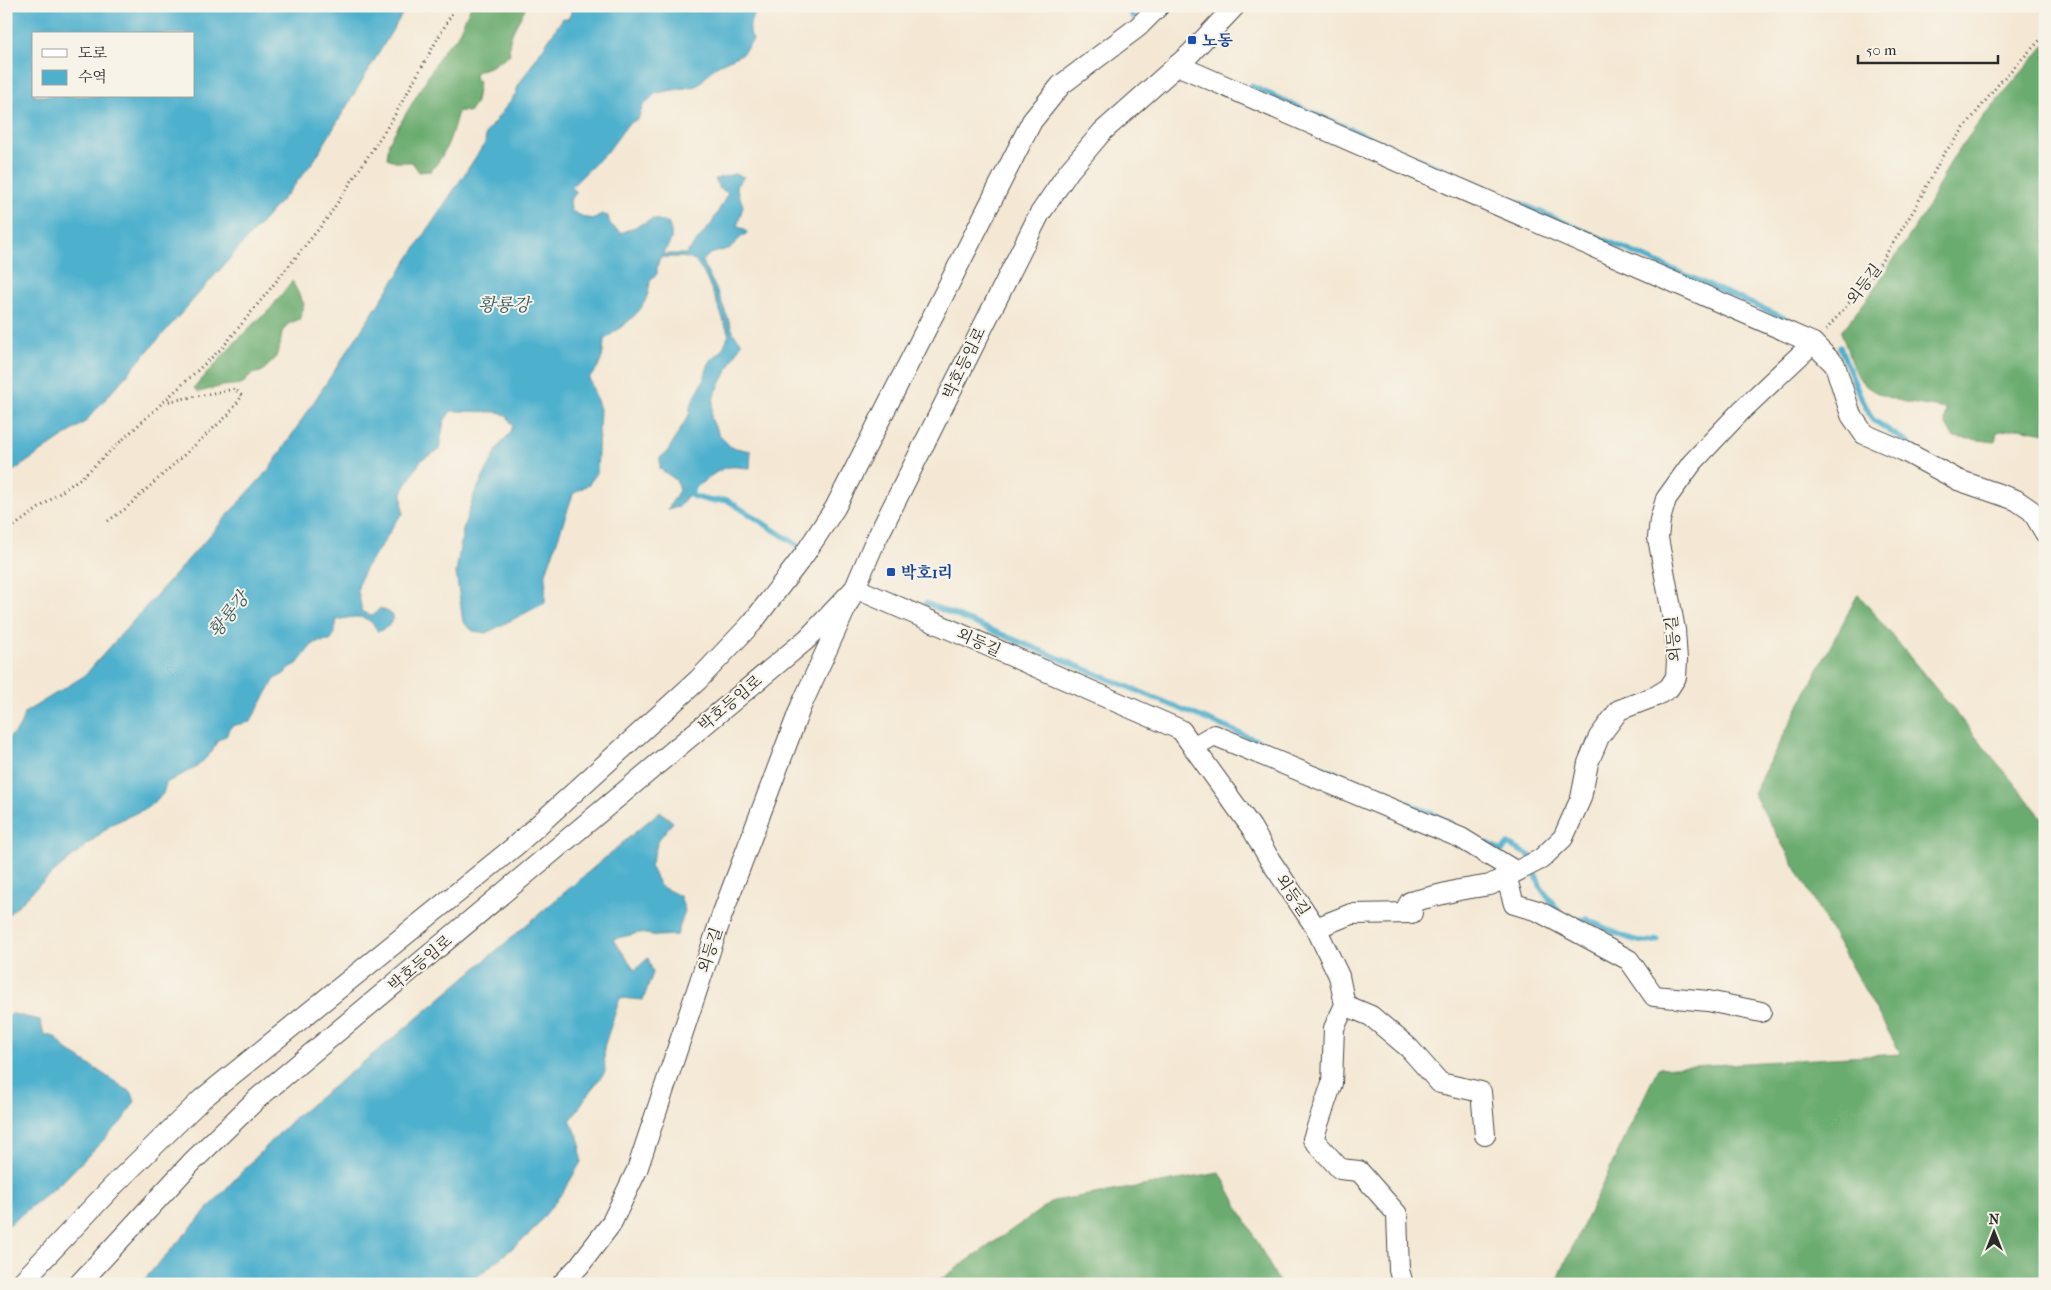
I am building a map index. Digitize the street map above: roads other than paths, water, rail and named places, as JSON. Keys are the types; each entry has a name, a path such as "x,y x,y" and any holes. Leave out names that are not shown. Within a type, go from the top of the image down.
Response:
{"street":[{"path":"20,1284 114,1185 202,1099 514,847 669,707 752,623 804,555 835,508 1032,121 1061,85 1138,27 1160,6"},
{"path":"1212,29 1213,6"},
{"name":"박호등임로","path":"79,1284 192,1162 258,1098 807,639 855,588 1012,264 1039,215 1069,171 1102,132 1177,65 1235,6"},
{"path":"1177,65 1813,343 1835,364 1851,414 1864,434 1904,450 1958,480 2016,500 2032,511 2043,524"},
{"name":"외등길","path":"562,1284 579,1266 611,1224 637,1170 722,915 801,706 855,588 1181,730 1251,827 1270,860 1316,928 1351,914 1412,913 1407,907 1410,902 1459,890 1490,885 1540,859 1563,838 1581,798 1588,763 1599,737 1619,710 1656,696 1669,688 1676,677 1675,630 1658,538 1660,520 1666,499 1692,463 1741,411 1813,343"},
{"path":"1194,747 1214,735 1461,838 1511,874 1514,904 1538,911 1630,960 1654,996 1708,1001 1760,1012"},
{"path":"1316,928 1339,976 1346,1005 1334,1028 1332,1082 1313,1139 1340,1169 1359,1171 1397,1214 1399,1270 1403,1284"},
{"path":"1346,1005 1371,1016 1409,1048 1440,1083 1481,1092 1485,1135"}],"water":[{"path":"13,6 407,6 315,159 293,187 85,422 6,476 6,14"},
{"name":"황룡강","path":"571,6 760,6 750,22 753,40 742,54 716,66 697,86 656,93 643,106 638,119 628,124 608,151 571,187 577,192 570,200 571,211 586,218 595,219 601,214 608,216 610,224 621,233 653,219 668,222 671,239 662,254 686,254 712,223 728,193 719,188 715,179 734,174 744,177 736,186 743,206 737,227 745,229 747,233 731,248 710,254 702,261 718,293 734,334 742,342 714,396 711,418 719,435 731,447 751,451 750,468 729,467 716,472 701,483 679,507 668,509 679,490 676,480 660,469 660,458 667,452 690,413 690,407 704,379 709,363 721,352 729,335 709,284 695,261 683,257 660,257 657,274 650,280 645,301 641,308 604,340 601,360 597,369 589,378 600,409 597,473 589,484 573,494 546,573 545,603 486,633 473,631 463,622 456,573 463,529 474,495 499,446 510,433 513,426 506,415 498,412 451,411 444,421 439,450 421,460 402,492 403,514 369,562 360,581 358,590 361,611 373,615 380,608 390,613 393,617 390,625 378,632 370,622 361,617 337,620 334,634 330,641 317,642 311,646 297,664 275,679 250,722 231,726 227,735 217,741 212,752 198,766 166,783 163,794 147,808 112,824 39,885 6,917 6,739 18,728 24,713 84,676 270,468 485,143 486,133 515,95 519,84 563,18 568,19 571,13"},
{"path":"660,811 673,822 659,839 650,866 660,886 680,896 685,911 677,935 658,936 639,933 613,939 635,970 648,958 653,973 643,1000 620,998 604,1047 605,1072 570,1121 580,1140 581,1162 565,1189 532,1232 472,1281 465,1284 140,1284 234,1180 294,1118 402,1031"},
{"path":"13,1014 40,1020 44,1034 55,1037 67,1050 132,1093 135,1101 124,1119 64,1180 6,1227 6,1015"}],"waterway":[{"path":"1124,6 1134,17"},
{"path":"1251,86 1798,324"},
{"path":"1840,347 1872,419 1908,443"},
{"path":"692,485 692,496 711,501 727,500 799,546"},
{"path":"926,603 1429,812 1450,823"},
{"path":"1487,843 1502,851 1508,844 1532,857"},
{"path":"1534,870 1541,888 1561,914"},
{"path":"1570,918 1576,920 1586,919 1611,931 1642,942 1657,940"}],"place":[{"name":"노동","path":"1192,40"},
{"name":"박호1리","path":"891,572"}]}
